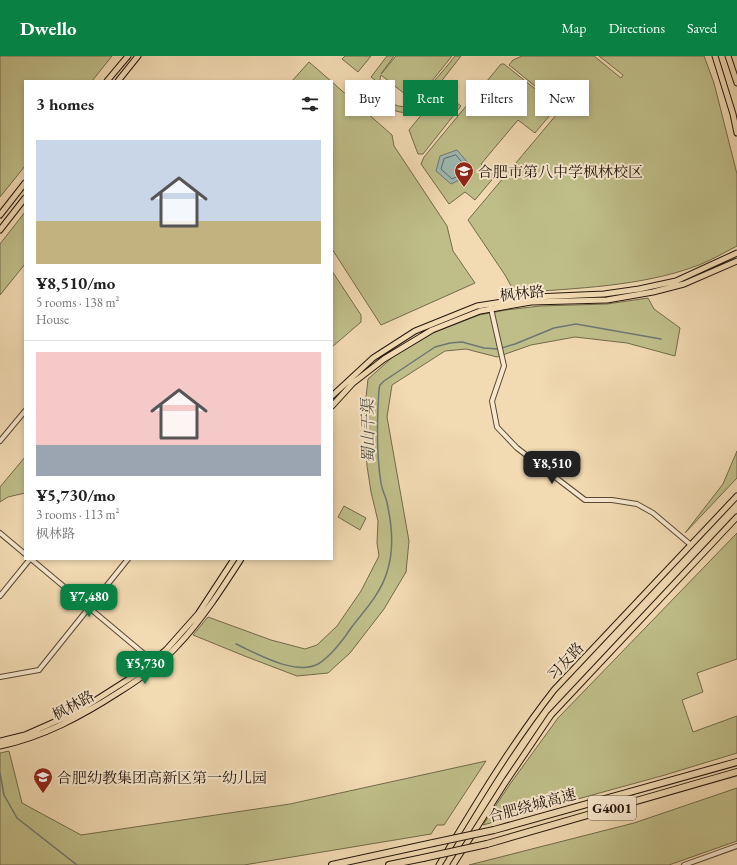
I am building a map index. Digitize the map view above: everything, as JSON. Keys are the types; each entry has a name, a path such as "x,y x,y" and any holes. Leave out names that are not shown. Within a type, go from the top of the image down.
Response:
{"highway":[{"name":"合肥绕城高速","path":"332,865 494,830 737,762"},
{"name":"合肥绕城高速","path":"389,865 487,844 737,772"}],"main road":[{"path":"108,80 128,56"},
{"path":"119,80 138,56"},
{"path":"715,56 733,114 737,133"},
{"path":"728,56 737,83"},
{"path":"0,214 24,184"},
{"path":"0,230 24,199"},
{"name":"枫林路","path":"333,405 353,383 384,359 432,330 490,306 535,297 604,294 639,289 676,281 737,253"},
{"name":"枫林路","path":"333,395 373,358 415,331 477,306 531,302 607,300 653,292 684,284 737,261"},
{"name":"习友路","path":"439,865 529,722 554,690 737,496"},
{"name":"习友路","path":"453,865 505,783 551,715 737,517"},
{"name":"枫林路","path":"0,746 39,735 86,713 146,674 198,614 233,560"},
{"name":"枫林路","path":"0,741 25,735 77,712 155,663 178,646 211,604 240,560"}],"street":[{"path":"490,306 504,366 492,401 497,427 517,448 585,500 612,500 637,504 653,513 691,545"},
{"path":"0,441 24,412"},
{"path":"0,533 24,553"},
{"path":"0,596 30,560"},
{"path":"32,560 155,663"},
{"path":"0,677 39,670 127,560"},
{"path":"684,865 737,846"}],"shaded area":[{"path":"0,56 112,56 93,80 24,80 24,167 0,197"},
{"path":"345,56 371,56 358,72 342,59"},
{"path":"387,56 394,56 381,74 396,56 452,56 433,80 403,80 403,92 395,86 395,80 387,80 381,75 380,80 375,80 371,77"},
{"path":"455,56 461,56 442,80 435,80"},
{"path":"522,56 594,56 621,78 623,75 599,56 704,56 714,83 737,174 737,246 699,265 654,278 585,288 515,293 505,275 468,220 555,116 589,116 589,80 535,80 535,86 509,65 513,60"},
{"path":"309,62 330,80 293,80"},
{"path":"501,64 504,64 524,80 488,80"},
{"path":"527,82 535,89 535,116 549,116 535,133 518,120 481,164 495,176 475,200 465,192 449,204 421,164 424,157 466,106 466,116 527,116"},
{"path":"333,83 345,93 345,116 370,116 392,135 394,146 447,226 453,251 475,283 381,325 333,251"},
{"path":"395,105 403,107 403,112 395,110"},
{"path":"420,116 453,116 423,154 418,154 409,130"},
{"path":"24,213 24,265 0,295 0,244"},
{"path":"333,273 361,315 361,322 333,346"},
{"path":"648,298 654,309 680,328 675,356 627,343 575,337 531,345 497,357 466,349 445,351 392,385 387,417 409,541 406,572 384,609 350,653 328,673 297,676 193,635 208,617 271,640 305,649 317,645 337,626 361,591 379,556 377,543 378,521 367,466 364,416 368,379 395,355 435,332 479,315 540,306 607,304"},
{"path":"737,451 737,478 685,533 723,484"},
{"path":"24,458 24,493 8,497 0,502 0,487"},
{"path":"344,506 366,518 360,530 338,517"},
{"path":"737,533 737,659 697,673 703,692 682,700 693,732 737,716 737,753 665,775 483,825 510,784 558,718"},
{"path":"9,751 22,803 81,835 290,804 486,761 444,825 437,825 431,834 244,865 0,865 0,753"},
{"path":"737,788 737,841 669,865 469,865 634,823"}],"water":[{"path":"457,150 469,164 470,175 451,184 436,171 440,156"}],"waterway":[{"name":"蜀山干渠","path":"236,644 266,658 288,666 309,667 318,664 323,661 341,642 372,602 381,587 389,564 392,538 390,520 379,472 377,424 379,389 380,385 384,381 435,347 450,343 462,342 484,348 498,349 515,344 554,328 576,324 661,339"},
{"name":"蜀山干渠","path":"0,773 4,795 17,818 77,865"}],"place":[{"name":"合肥市第八中学枫林校区","path":"464,188"},
{"name":"合肥幼教集团高新区第一幼儿园","path":"43,794"}]}
